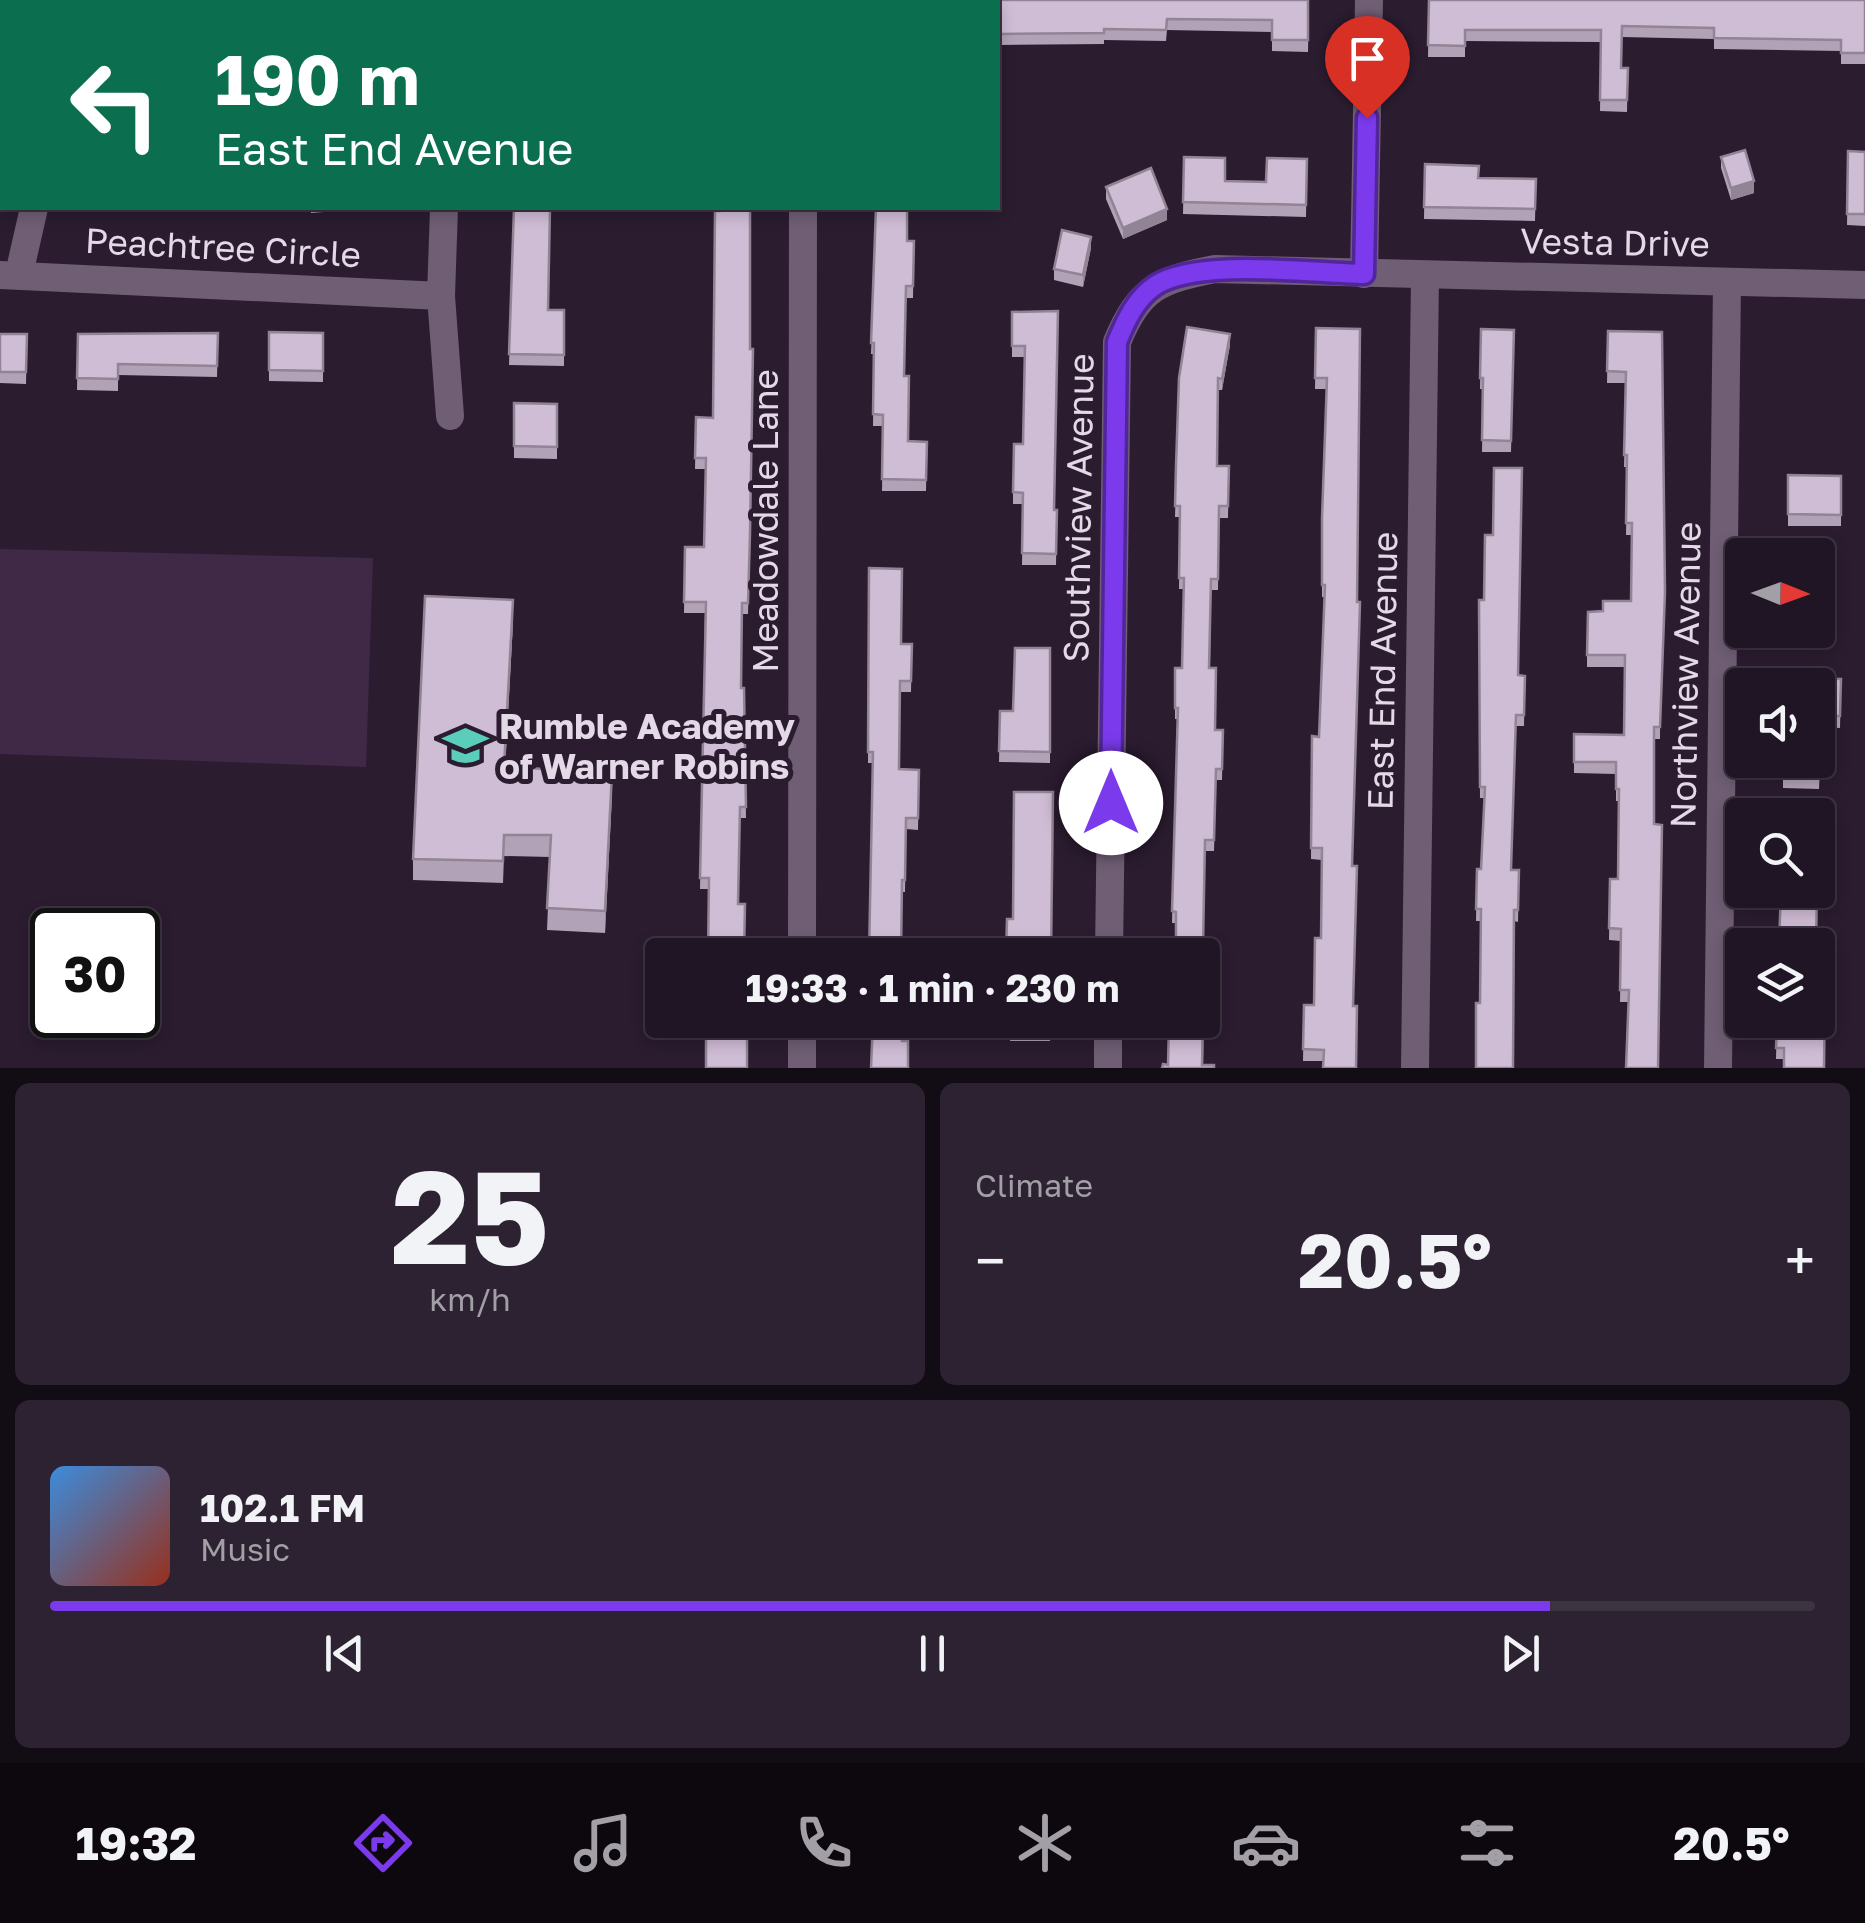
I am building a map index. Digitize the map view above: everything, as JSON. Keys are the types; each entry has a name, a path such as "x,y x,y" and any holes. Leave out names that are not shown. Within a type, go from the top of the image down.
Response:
{"street":[{"path":"1364,274 1369,0"},
{"path":"9,274 33,210"},
{"path":"444,210 442,296 450,416"},
{"name":"Meadowdale Lane","path":"802,938 803,210"},
{"name":"Southview Avenue","path":"1109,938 1117,342 1130,311 1157,285 1184,275 1215,269 1364,274"},
{"name":"Peachtree Circle","path":"9,274 442,296"},
{"name":"Vesta Drive","path":"1364,274 1865,285"},
{"name":"East End Avenue","path":"1415,1068 1425,276"},
{"name":"Northview Avenue","path":"1718,1068 1726,282"},
{"path":"802,1038 802,1068"},
{"path":"1108,1038 1108,1068"}],"shaded area":[{"path":"0,549 373,558 366,767 0,754"}],"building":[{"path":"1000,0 1308,0 1308,40 1272,40 1272,20 1167,19 1166,30 1104,29 1104,33 1000,34"},
{"path":"1429,0 1865,0 1865,53 1841,53 1841,40 1714,38 1714,28 1622,26 1621,68 1628,68 1627,100 1600,100 1601,30 1465,30 1465,46 1428,45"},
{"path":"1745,150 1754,181 1731,188 1721,157"},
{"path":"1848,151 1865,152 1865,214 1847,214"},
{"path":"1184,157 1225,158 1225,181 1266,182 1267,158 1307,159 1306,205 1183,202"},
{"path":"1425,164 1479,166 1478,178 1536,179 1535,209 1424,207"},
{"path":"1151,168 1167,209 1123,228 1106,187"},
{"path":"514,210 550,210 548,310 564,310 564,355 509,354"},
{"path":"750,210 750,533 748,603 742,603 741,688 746,807 740,807 738,904 745,904 744,938 708,938 709,878 700,878 706,602 684,602 685,547 704,547 706,458 695,458 696,417 713,418 715,211"},
{"path":"876,210 907,210 907,241 914,241 913,286 906,286 904,376 909,376 908,441 927,442 926,480 882,479 883,415 873,414 871,343"},
{"path":"1062,230 1091,237 1083,275 1054,269"},
{"path":"1058,311 1056,554 1022,553 1023,493 1013,492 1014,444 1023,444 1025,346 1012,346 1012,312"},
{"path":"1187,327 1230,334 1222,379 1218,378 1217,466 1229,466 1228,506 1219,506 1218,579 1211,579 1209,668 1216,668 1215,730 1223,730 1222,769 1216,769 1214,840 1205,840 1203,938 1176,938 1176,912 1172,911 1178,708 1175,668 1182,668 1184,578 1179,578 1180,506 1175,506 1179,378"},
{"path":"1316,328 1360,329 1360,602 1352,866 1357,866 1353,1006 1357,1006 1356,1068 1323,1068 1324,1050 1303,1049 1304,1005 1314,1005 1315,938 1321,938 1322,848 1311,848 1312,736 1319,737 1327,378 1315,378"},
{"path":"1481,329 1514,330 1511,441 1482,440"},
{"path":"1608,331 1662,332 1665,592 1660,727 1654,727 1654,824 1662,825 1658,1068 1626,1068 1629,990 1620,990 1621,929 1609,928 1610,879 1618,879 1616,762 1574,762 1574,734 1624,735 1625,655 1587,655 1588,612 1603,611 1603,601 1631,601 1632,523 1626,523 1624,455 1626,372 1607,371"},
{"path":"269,332 323,333 323,371 269,370"},
{"path":"218,333 217,366 118,364 118,379 77,378 78,334"},
{"path":"0,334 27,334 26,372 0,372"},
{"path":"514,403 557,404 557,447 514,446"},
{"path":"1494,468 1522,468 1518,675 1525,676 1524,715 1516,715 1511,870 1519,870 1518,910 1514,910 1513,1068 1476,1068 1481,909 1476,909 1477,869 1481,869 1485,787 1480,787 1479,600 1484,600 1485,535 1493,535"},
{"path":"1788,475 1841,476 1841,515 1788,514"},
{"path":"869,568 902,569 901,644 912,644 911,681 900,681 899,769 919,770 918,818 906,818 901,938 869,938 873,752 868,752"},
{"path":"425,596 513,600 504,767 612,772 605,911 547,908 551,835 504,835 503,861 413,859"},
{"path":"1015,648 1050,648 1050,752 999,751 1000,711 1013,711"},
{"path":"1835,679 1841,679 1840,716 1835,716"},
{"path":"1014,792 1053,792 1051,938 1006,938 1007,919 1013,919"},
{"path":"1780,908 1817,908 1816,928 1780,928"},
{"path":"706,1038 747,1038 747,1068 706,1068"},
{"path":"872,1038 908,1041 908,1068 871,1068"},
{"path":"1169,1038 1203,1038 1202,1065 1214,1068 1162,1068 1163,1064 1168,1065"},
{"path":"1776,1038 1824,1038 1824,1068 1784,1068 1784,1048 1776,1048"}],"place":[{"name":"Rumble Academy of Warner Robins","path":"466,746"}],"route":[{"path":"1111,803 1117,342 1130,311 1157,285 1184,275 1215,269 1364,274 1367,118"}]}
